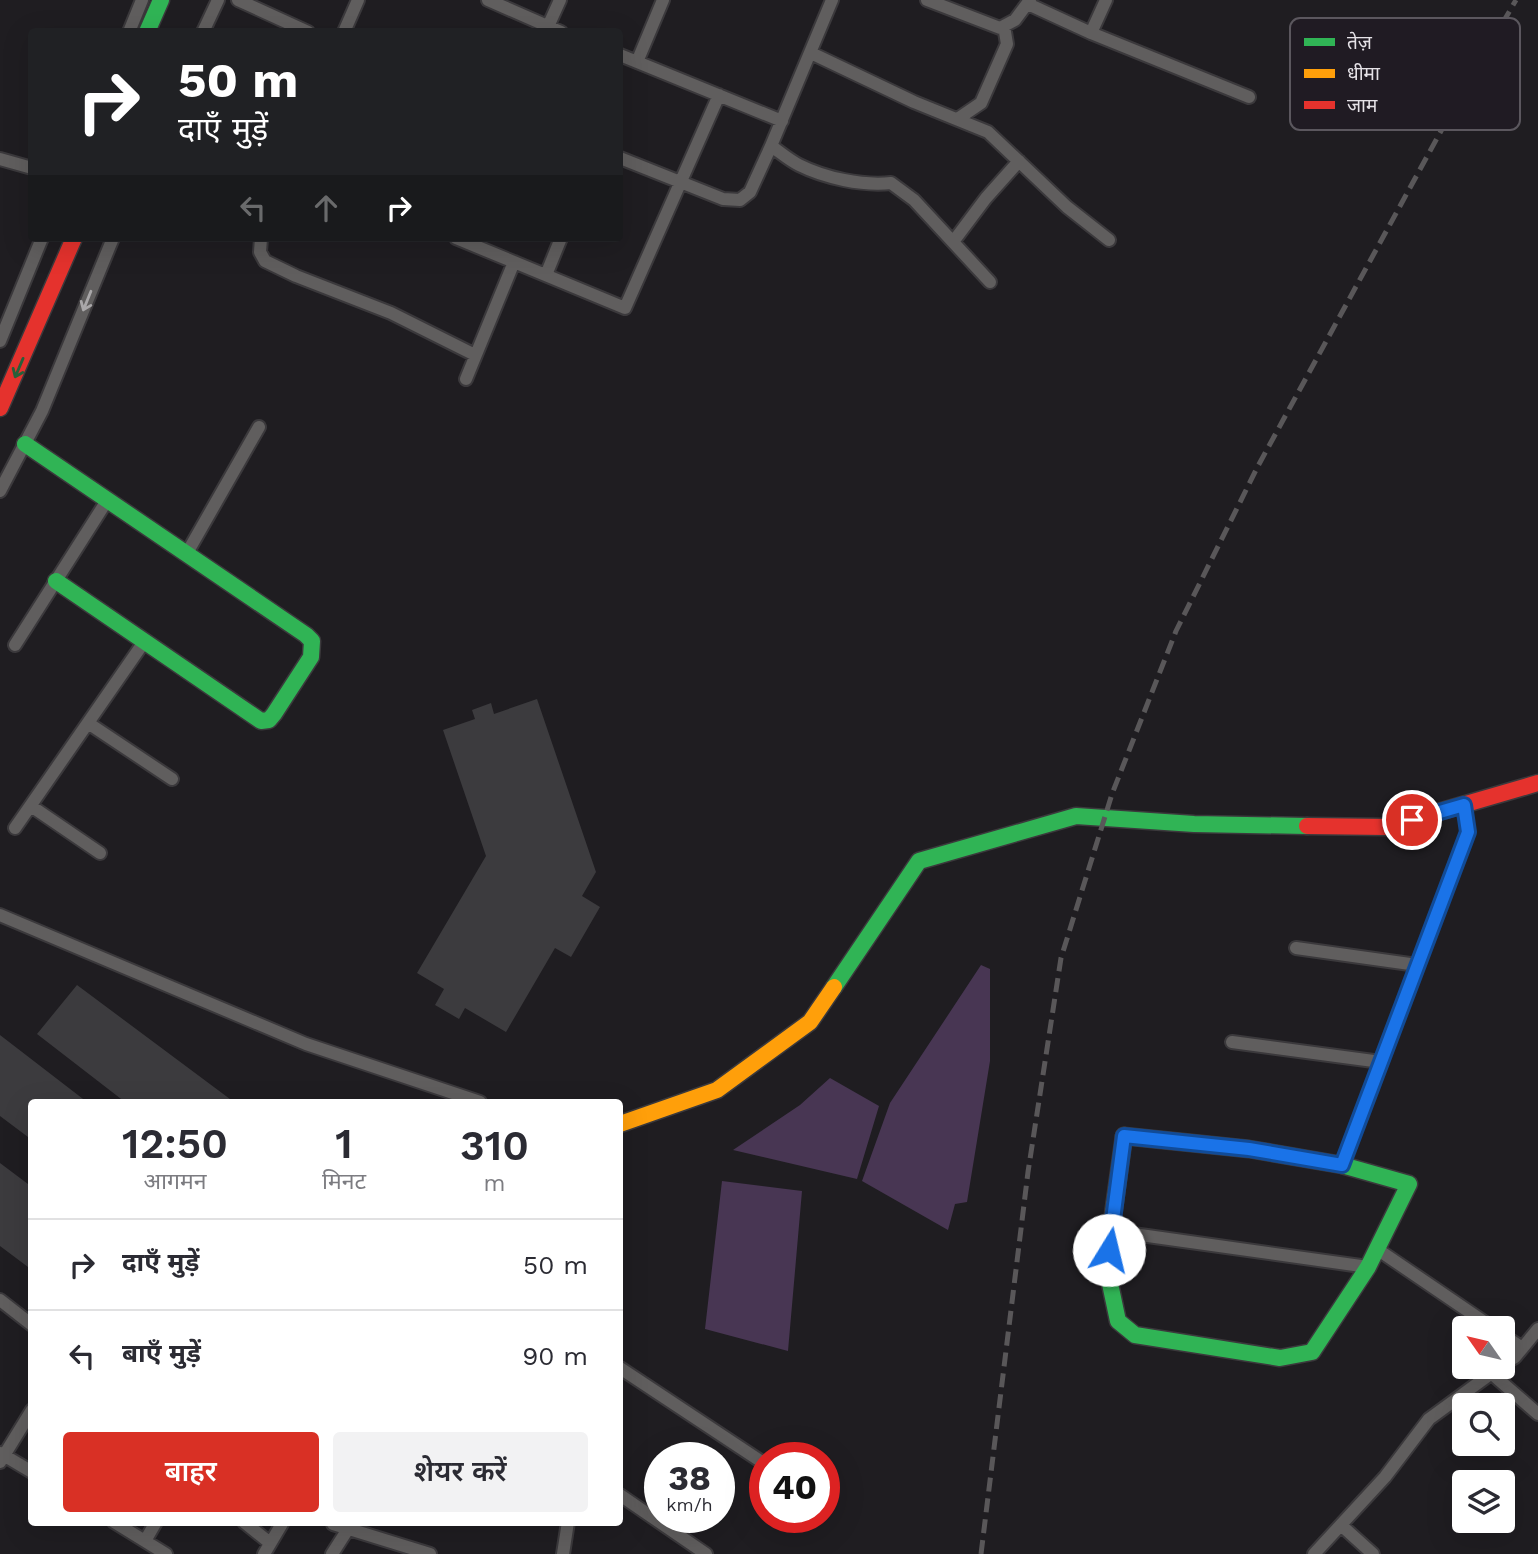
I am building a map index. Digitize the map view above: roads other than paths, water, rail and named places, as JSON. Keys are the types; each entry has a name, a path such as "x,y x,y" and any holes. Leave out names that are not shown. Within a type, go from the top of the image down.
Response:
{"main road":[{"path":"149,28 161,0"},
{"path":"164,28 176,0"},
{"path":"0,372 55,242"},
{"path":"0,408 72,242"},
{"path":"24,444 306,635 312,641 311,657 274,714 269,720 261,721 56,581"},
{"path":"623,1123 717,1090 810,1022 919,861 1076,816 1194,824 1387,827 1538,783"},
{"path":"1124,1136 1249,1149 1342,1165 1409,1184 1368,1267 1312,1352 1280,1358 1135,1335 1118,1321 1105,1270 1112,1231 1124,1136"}],"street":[{"path":"131,28 142,0"},
{"path":"205,28 218,0"},
{"path":"238,0 299,28"},
{"path":"346,28 358,0"},
{"path":"488,0 545,28"},
{"path":"547,28 559,0"},
{"path":"637,62 663,0"},
{"path":"623,159 723,198 740,200 750,192 832,0"},
{"path":"928,0 1000,28 1014,20 1029,2 1091,33 1249,97"},
{"path":"1091,33 1106,0"},
{"path":"959,118 981,103 1007,44 1004,26"},
{"path":"811,53 914,102 988,132 1066,207 1109,240"},
{"path":"623,56 782,121"},
{"path":"467,242 625,308 719,95"},
{"path":"771,146 799,165 839,178 877,184 891,183 914,200 990,282"},
{"path":"0,159 28,167"},
{"path":"953,242 986,198 1019,161"},
{"path":"0,341 40,242"},
{"path":"0,491 42,411 111,242"},
{"path":"261,242 260,252 265,261 391,313 475,355"},
{"path":"546,275 559,242"},
{"path":"466,379 514,262"},
{"path":"187,553 259,427"},
{"path":"15,645 108,499"},
{"path":"15,828 144,642"},
{"path":"88,723 172,779"},
{"path":"1342,1165 1468,832 1464,805"},
{"path":"31,806 100,853"},
{"path":"0,915 306,1044 471,1099"},
{"path":"1296,948 1417,965"},
{"path":"1232,1042 1381,1062"},
{"path":"1112,1231 1368,1267"},
{"path":"1377,1249 1475,1316"},
{"path":"0,1300 28,1322"},
{"path":"1516,1353 1538,1329"},
{"path":"1516,1344 1522,1348"},
{"path":"623,1370 749,1453"},
{"path":"1314,1554 1385,1477 1429,1419 1483,1379"},
{"path":"1508,1379 1538,1414"},
{"path":"28,1416 1,1457 28,1470"},
{"path":"623,1497 706,1554"},
{"path":"1341,1525 1373,1554"},
{"path":"121,1526 166,1554"},
{"path":"145,1541 154,1526"},
{"path":"248,1526 267,1548 281,1526"},
{"path":"339,1526 430,1554"},
{"path":"563,1554 567,1526"},
{"path":"332,1554 348,1529"}],"railway":[{"path":"1506,18 1516,0"},
{"path":"981,1554 1028,1172 1061,958 1112,794 1176,631 1258,466 1442,130"}]}
